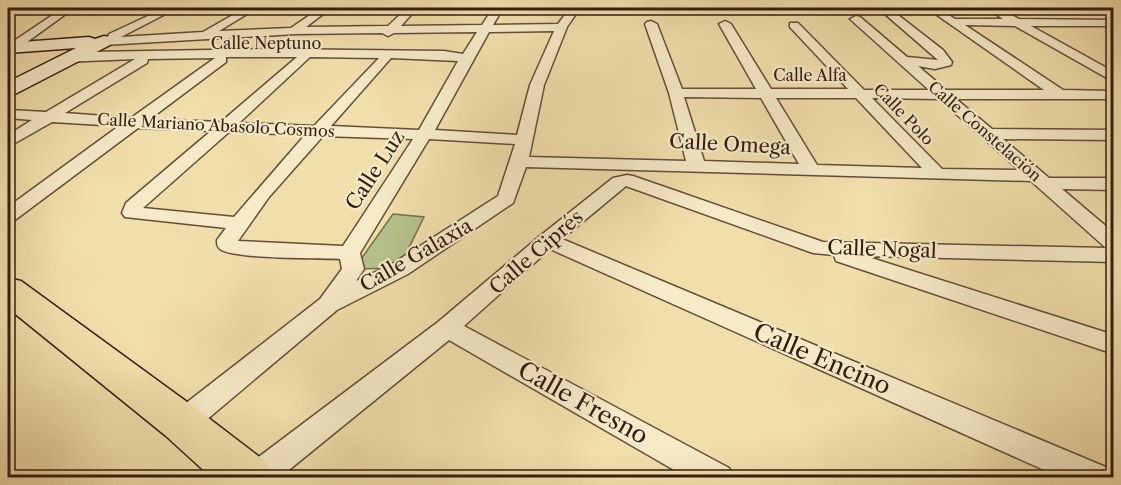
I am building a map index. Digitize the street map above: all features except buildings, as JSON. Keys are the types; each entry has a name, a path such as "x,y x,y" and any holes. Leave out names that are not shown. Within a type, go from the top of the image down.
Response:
{"main road":[{"path":"8,290 182,423 248,477"}],"street":[{"path":"9,48 69,8"},
{"path":"8,90 172,8"},
{"path":"173,55 252,8"},
{"path":"269,53 326,8"},
{"path":"381,43 412,8"},
{"name":"Calle Luz","path":"329,304 353,269 349,253 428,135 460,58 498,8"},
{"name":"Calle Galaxia","path":"182,423 329,304 400,268 498,207 510,192 537,86 561,27 575,8"},
{"path":"883,8 946,62 935,65 903,60"},
{"path":"932,8 1060,95"},
{"path":"992,8 1113,78"},
{"path":"1061,11 1104,33"},
{"name":"Calle Constelación","path":"856,19 1113,244"},
{"path":"953,22 1113,24"},
{"path":"651,24 676,93 696,165"},
{"path":"725,24 812,171"},
{"name":"Calle Polo","path":"794,25 938,175"},
{"path":"9,48 294,31 486,26 561,27"},
{"name":"Calle Neptuno","path":"74,57 269,53 444,55 460,58"},
{"name":"Calle Neptuno","path":"74,57 142,60 304,58 442,60 460,58"},
{"path":"239,223 132,213 133,207 304,58"},
{"path":"8,216 221,59"},
{"path":"349,253 237,248 228,245 227,240 319,131 385,59"},
{"path":"8,142 142,60"},
{"name":"Calle Alfa","path":"676,93 1113,95"},
{"name":"Calle Mariano Abasolo Cosmos","path":"8,114 137,123 523,140"},
{"path":"988,134 1113,135"},
{"name":"Calle Omega","path":"519,162 696,165 1113,184"},
{"name":"Calle Ciprés","path":"255,477 447,328 547,240 619,182 627,180"},
{"name":"Calle Nogal","path":"627,180 821,248 1113,255"},
{"name":"Calle Encino","path":"547,240 1097,477"},
{"path":"821,248 1113,345"},
{"name":"Calle Fresno","path":"447,328 718,477"}],"green space":[{"path":"393,214 424,217 399,268 354,269"}]}
